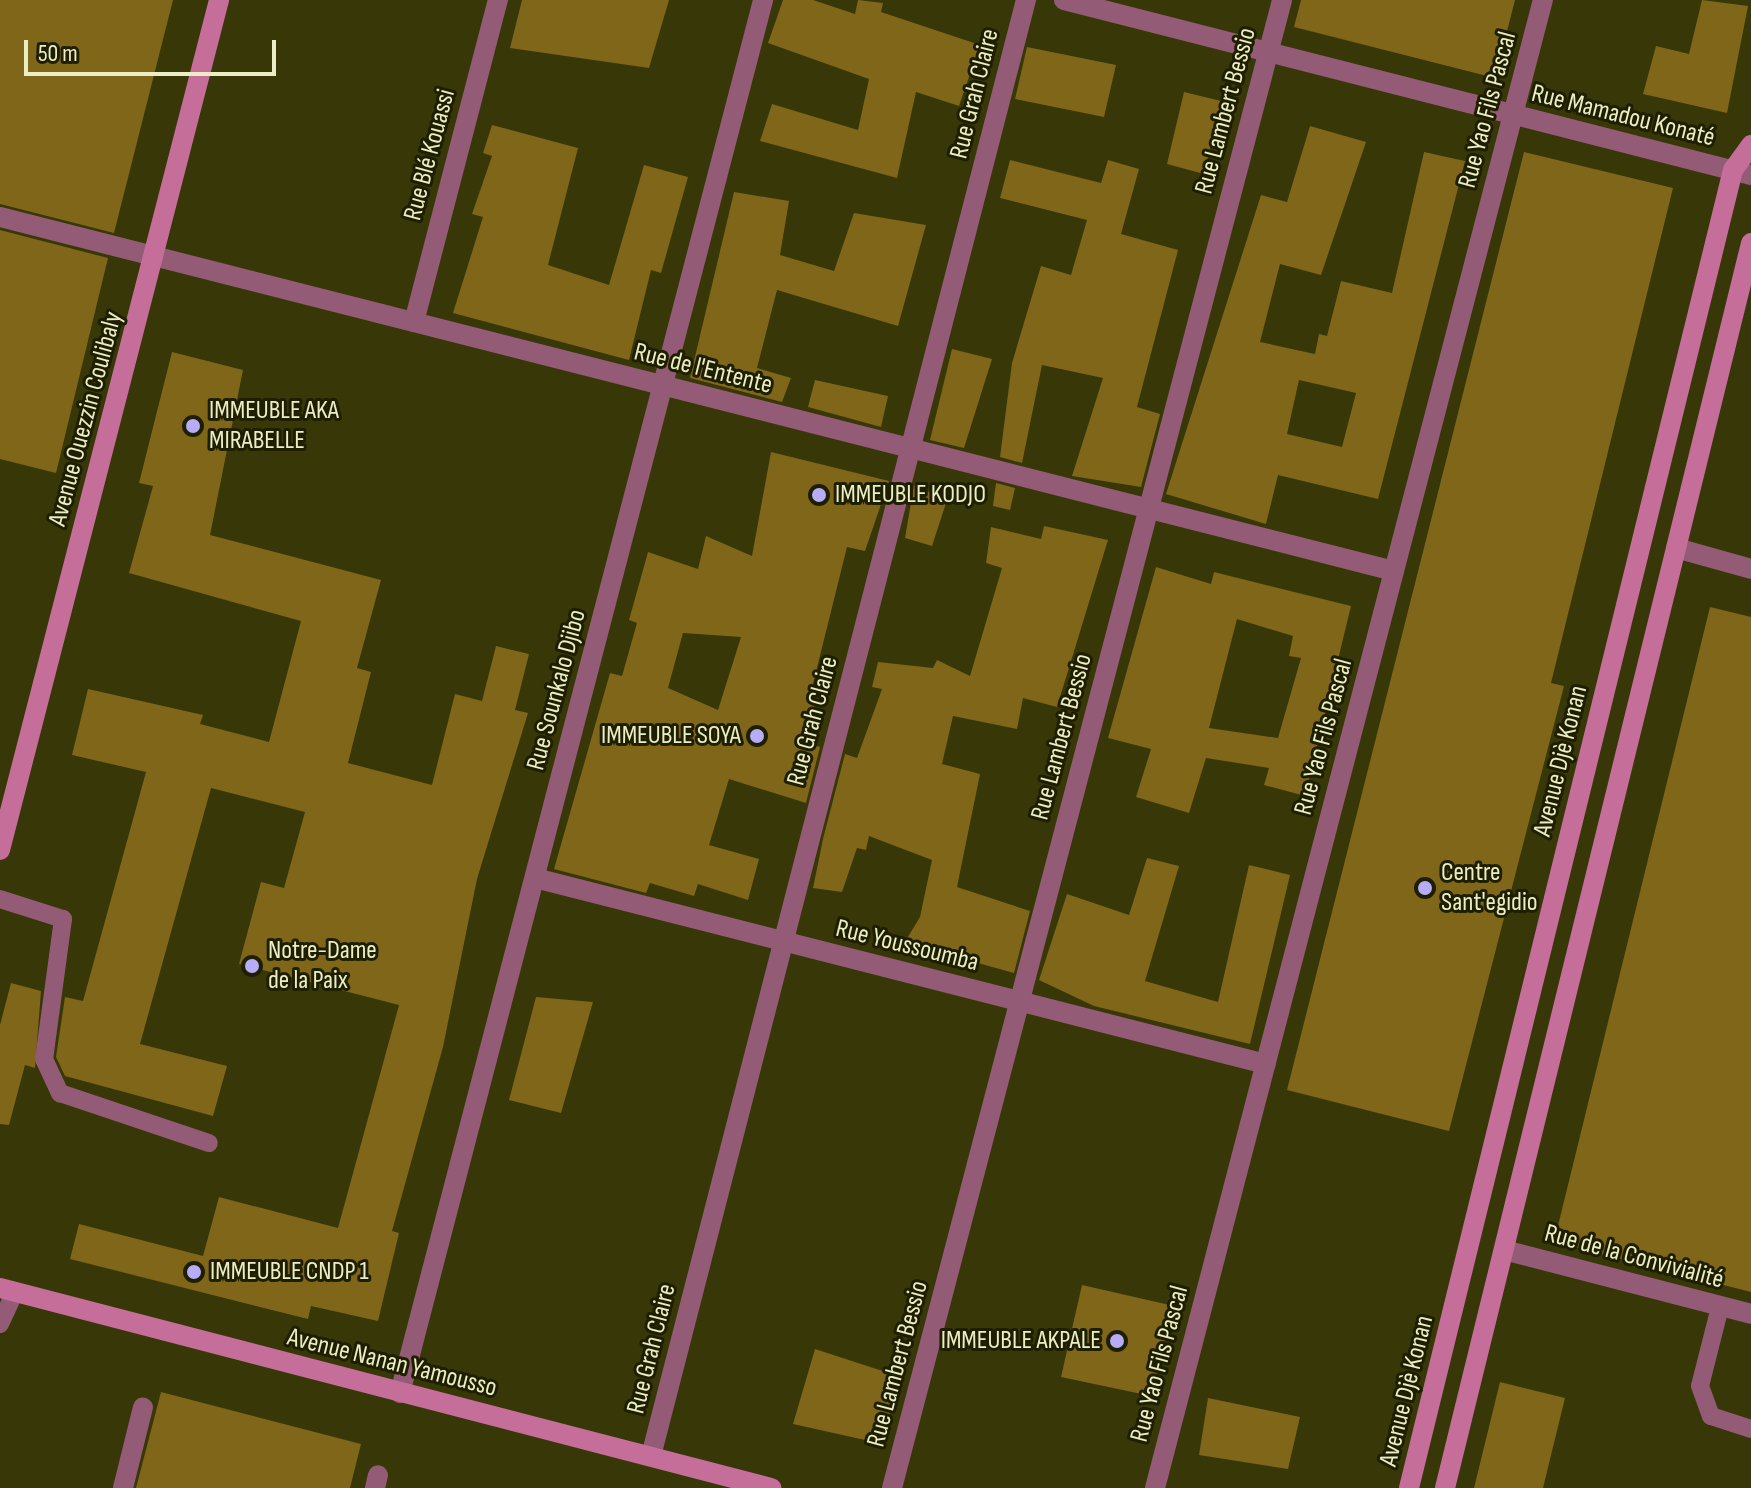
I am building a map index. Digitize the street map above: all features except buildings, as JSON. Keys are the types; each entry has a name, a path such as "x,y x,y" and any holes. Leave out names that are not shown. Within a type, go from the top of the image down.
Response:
{"street":[{"name":"Avenue Ouezzin Coulibaly","path":"0,850 3,827 155,257 219,0"},
{"name":"Rue Blé Kouassi","path":"414,322 498,0"},
{"name":"Rue Sounkalo Djibo","path":"400,1393 763,0"},
{"name":"Rue Grah Claire","path":"651,1456 1026,0"},
{"name":"Rue Mamadou Konaté","path":"1064,0 1742,172"},
{"name":"Rue Lambert Bessio","path":"892,1488 1282,0"},
{"name":"Rue Yao Fils Pascal","path":"1155,1488 1543,0"},
{"name":"Avenue Djè Konan","path":"1409,1488 1751,145"},
{"name":"Rue de l'Entente","path":"0,217 1394,571"},
{"path":"1445,1488 1751,243"},
{"path":"1676,548 1751,569"},
{"name":"Rue Youssoumba","path":"535,878 1266,1064"},
{"name":"Rue de la Convivialité","path":"1504,1250 1751,1314"},
{"name":"Avenue Nanan Yamousso","path":"7,1290 771,1488"},
{"path":"123,1488 143,1407"}],"lane":[{"path":"0,803 3,827"},
{"path":"0,899 63,919 44,1059 60,1093 209,1143"},
{"path":"0,1324 7,1290"},
{"path":"1720,1307 1700,1386 1711,1416 1751,1429"}],"place":[{"name":"IMMEUBLE AKA MIRABELLE","path":"193,426"},
{"name":"IMMEUBLE KODJO","path":"819,495"},
{"name":"IMMEUBLE SOYA","path":"757,736"},
{"name":"Centre Sant'egidio","path":"1425,888"},
{"name":"Notre-Dame de la Paix","path":"252,966"},
{"name":"IMMEUBLE CNDP 1","path":"194,1272"},
{"name":"IMMEUBLE AKPALE","path":"1117,1341"}]}
